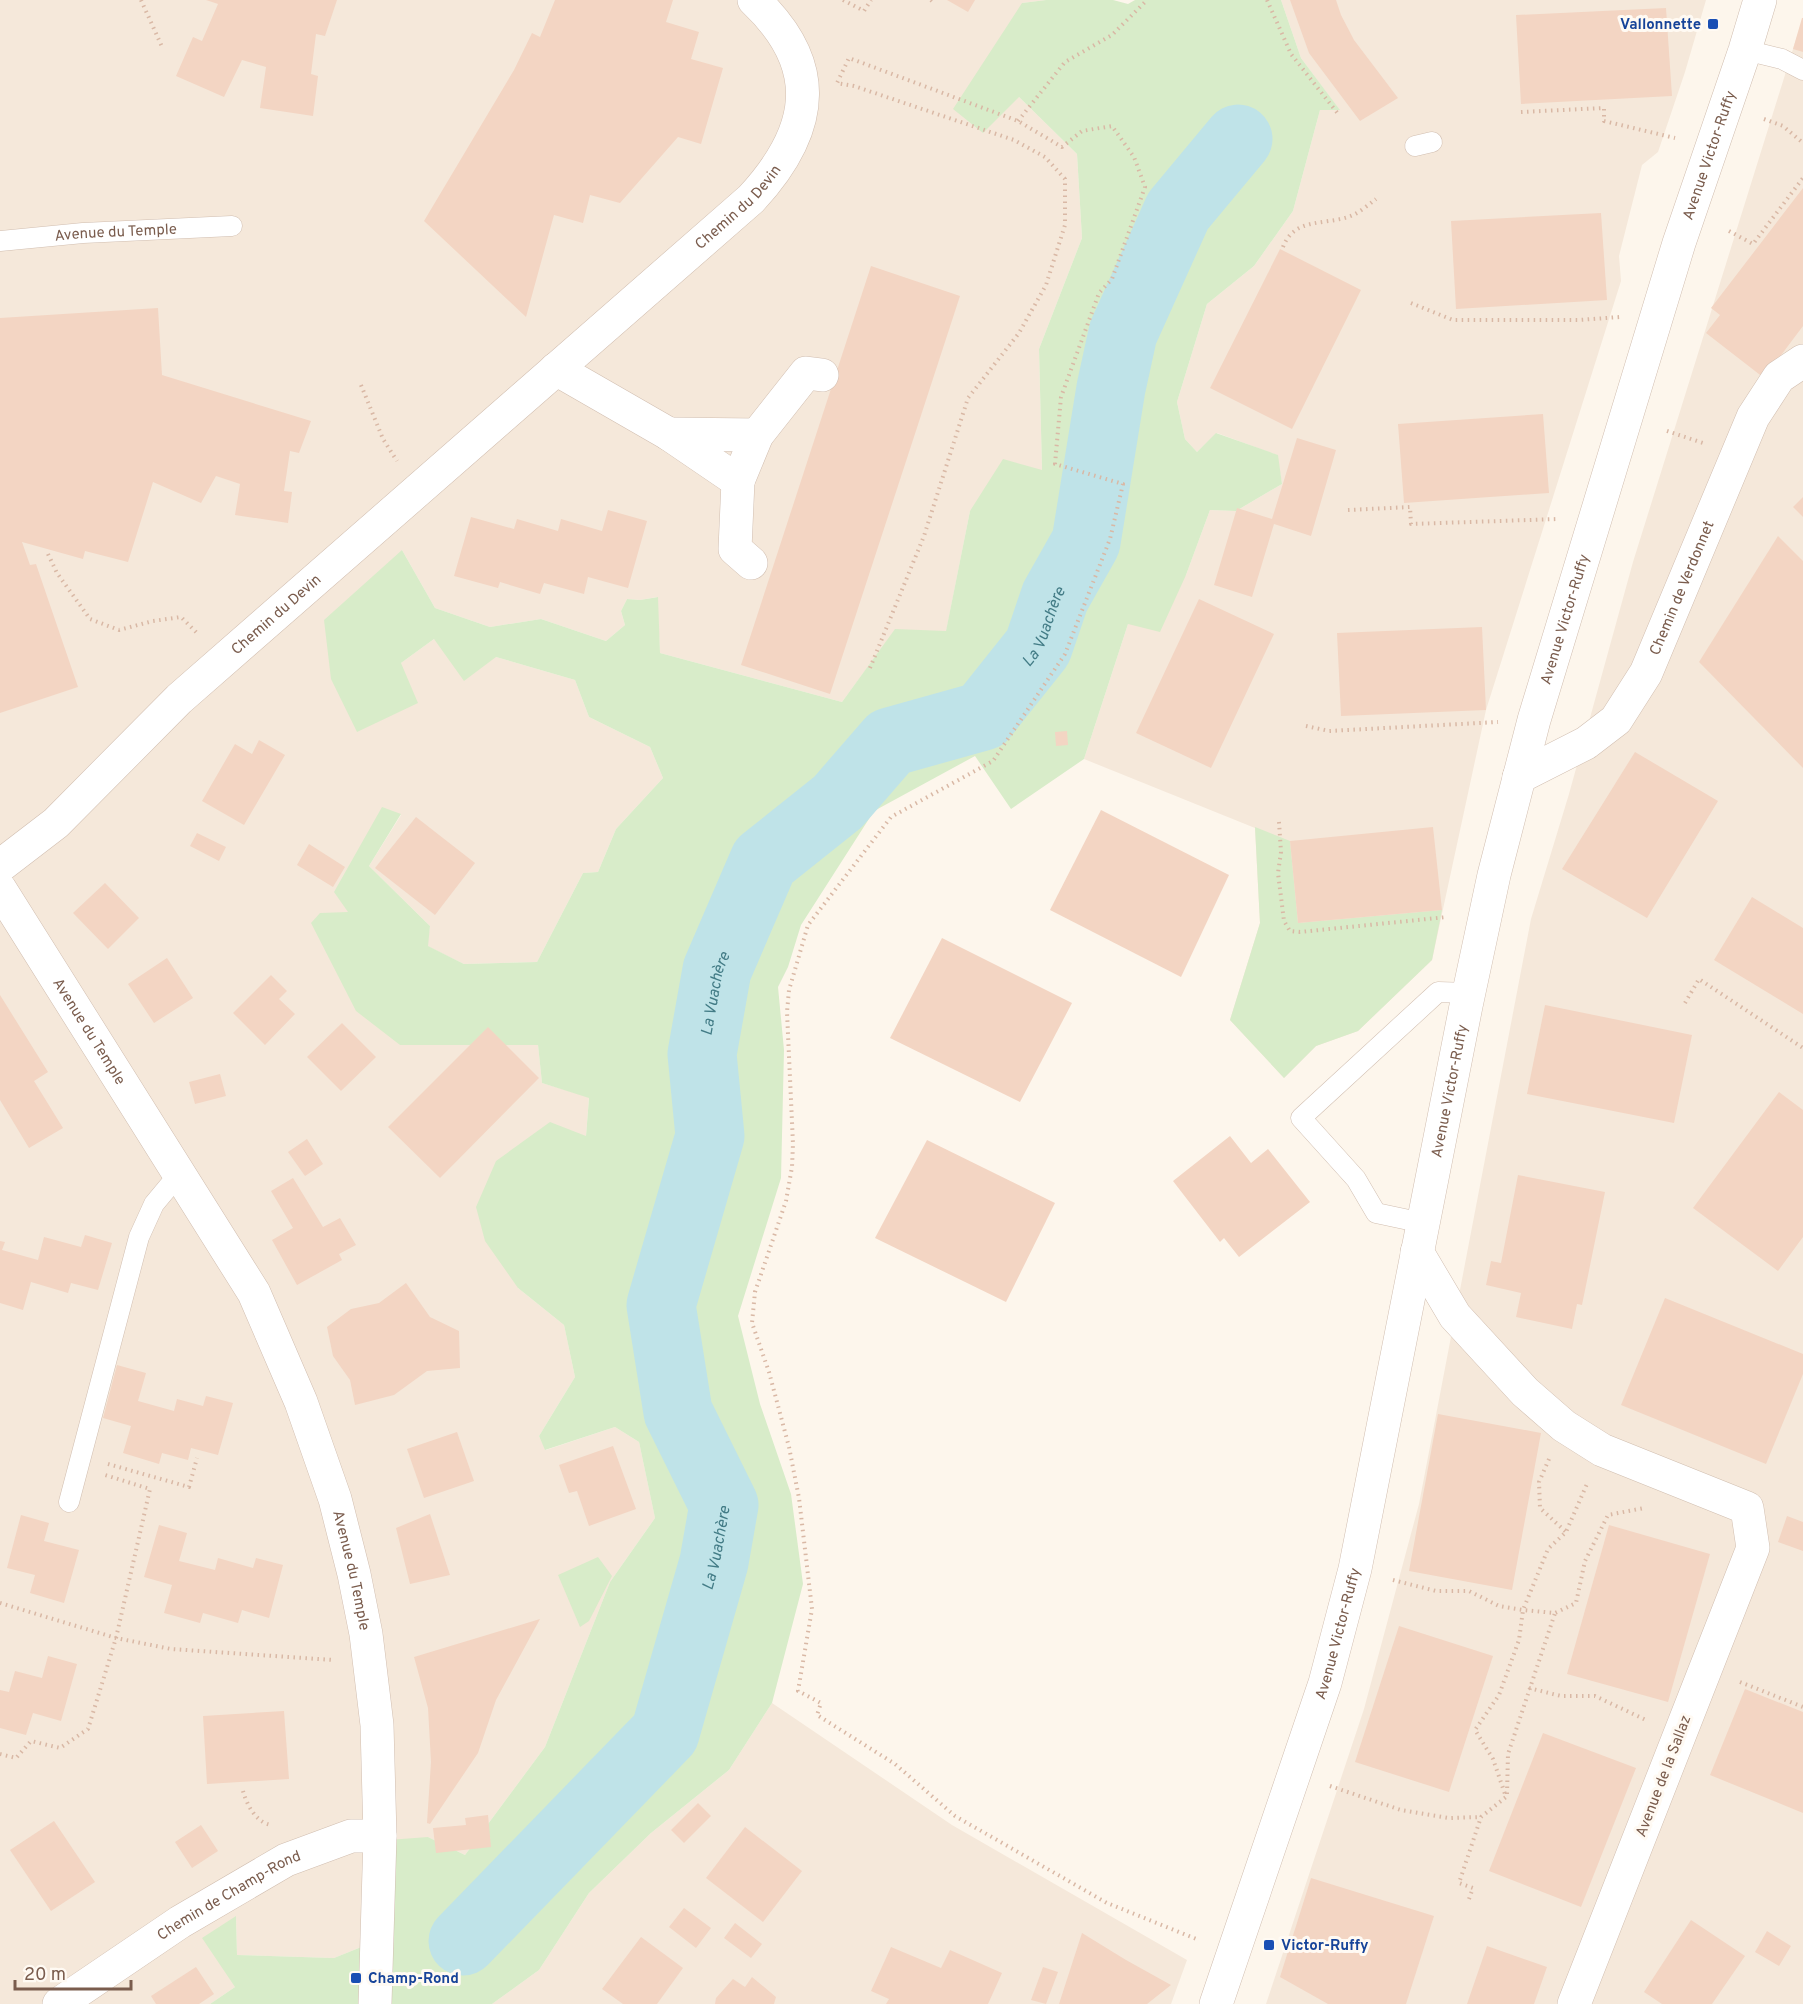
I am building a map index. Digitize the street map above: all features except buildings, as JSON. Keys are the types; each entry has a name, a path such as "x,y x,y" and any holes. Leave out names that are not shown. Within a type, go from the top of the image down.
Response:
{"street":[{"name":"Chemin du Devin","path":"0,866 56,823 179,699 751,199 782,161 793,139 802,112 803,86 798,59 782,29 754,0"},
{"name":"Avenue Victor-Ruffy","path":"1216,2004 1324,1683 1355,1569 1469,993 1494,875 1534,720 1679,243 1760,0"},
{"name":"Chemin de Verdonnet","path":"1519,777 1586,743 1616,720 1646,673 1753,417 1779,377 1803,361"},
{"path":"556,369 669,434 738,481"},
{"path":"752,563 735,549 738,481 757,435 806,373 822,375"},
{"path":"669,434 757,435"},
{"name":"Avenue du Temple","path":"2,899 254,1293 301,1402 335,1499 354,1574 370,1657 377,1725 380,1836 375,2004"},
{"path":"1420,1237 1455,1316 1525,1392 1564,1426 1602,1450 1671,1478"},
{"name":"Avenue de la Sallaz","path":"1574,2004 1753,1548 1747,1508 1671,1478"},
{"name":"Chemin de Champ-Rond","path":"59,2004 180,1922 286,1860 351,1836 380,1836"}],"lane":[{"path":"1745,50 1782,59 1803,70"},
{"name":"Avenue du Temple","path":"0,241 83,233 232,226"},
{"path":"1420,1237 1376,1213 1356,1179 1301,1118 1438,992 1469,993"},
{"path":"69,1503 139,1237 154,1204 179,1174"}],"path":[{"path":"141,0 163,49"},
{"path":"843,0 864,11 871,0"},
{"path":"1018,122 1065,62 1112,35 1147,0"},
{"path":"1267,0 1291,54 1339,115"},
{"path":"870,668 924,536 968,398 1019,333 1046,285 1065,225 1065,179 1046,157 1014,140 854,86 837,83 849,58 1018,122 1062,147 1082,131 1112,126 1134,157 1145,187 1112,279 1099,292 1061,398 1055,464 1123,484 1110,539 1065,654 993,761 891,817 808,925 789,990 787,1012 792,1167 786,1201 755,1292 752,1323 770,1372 799,1498 812,1610 798,1691 821,1703 817,1716 895,1764 955,1816 1107,1903 1233,1954"},
{"path":"1521,112 1604,108 1604,121 1675,138"},
{"path":"1764,119 1783,126 1803,143"},
{"path":"1729,231 1753,244 1803,177"},
{"path":"1283,247 1286,238 1297,227 1350,217 1376,199"},
{"path":"1411,303 1453,320 1579,320 1621,317"},
{"path":"361,385 383,440 416,492"},
{"path":"1348,510 1410,507 1411,524 1558,519"},
{"path":"48,554 57,573 90,619 118,630 153,621 182,617 223,661"},
{"path":"1306,726 1329,731 1498,722"},
{"path":"1280,822 1281,852 1278,873 1284,921 1290,931 1300,932 1453,917"},
{"path":"1685,1003 1699,979 1803,1048"},
{"path":"1564,1426 1539,1482 1540,1508 1566,1532"},
{"path":"1506,1797 1493,1759 1475,1730 1499,1695 1519,1640 1523,1610 1548,1549 1566,1532 1602,1450"},
{"path":"113,1465 189,1487 197,1458"},
{"path":"0,1754 16,1758 31,1741 60,1748 88,1729 116,1638 150,1489 78,1467"},
{"path":"1392,1580 1436,1591 1469,1591 1499,1606 1555,1613 1576,1603 1585,1561 1608,1515 1648,1507 1665,1491 1671,1478"},
{"path":"0,1603 116,1638 171,1649 331,1661 370,1657"},
{"path":"1469,1899 1473,1888 1459,1883 1481,1817 1506,1797 1508,1754 1555,1613"},
{"path":"1706,1669 1803,1707"},
{"path":"1529,1688 1561,1696 1596,1696 1632,1714"},
{"path":"1330,1786 1401,1810 1449,1818 1481,1817"},
{"path":"243,1791 247,1804 255,1815 267,1824 276,1825"}],"shaded area":[{"path":"0,0 1046,0 1022,3 1019,97 1077,154 1082,238 1039,349 1042,471 970,511 946,632 895,630 842,702 660,653 657,597 640,600 627,599 621,611 625,625 606,641 541,619 490,627 435,608 402,550 401,663 434,639 575,680 589,717 650,747 663,778 616,829 598,872 583,873 537,962 464,964 427,946 430,926 369,866 401,815 382,808 348,912 400,1045 538,1045 542,1083 589,1097 586,1136 518,1288 564,1325 575,1377 539,1436 546,1450 615,1427 639,1442 655,1518 610,1582 545,1747 465,1855 428,1837 391,1935 334,1958 237,1955 236,1916 235,1987 210,2004 0,2004"},
{"path":"1281,0 1706,0 1658,152 1642,165 1619,256 1621,281 1486,710 1432,960 1358,1031 1316,1046 1284,1078 1230,1020 1260,923 1255,828 1084,759 1128,624 1186,575 1210,510 1236,511 1282,484 1277,455 1217,433 1197,452 1185,439 1177,402 1207,304 1254,266 1293,211 1320,110 1339,109 1301,58"},
{"path":"1803,17 1803,2004 1266,2004 1364,1709 1419,1504 1531,919 1569,794 1633,562"},
{"path":"772,1703 952,1825 1187,1960 1171,2004 492,2004 539,1970 589,1893 651,1833 729,1770"}],"green space":[{"path":"1046,0 1113,0 1128,4 1135,0 1281,0 1301,58 1340,110 1320,110 1293,211 1254,266 1207,304 1177,402 1185,439 1197,452 1216,433 1278,455 1282,484 1236,511 1210,510 1186,575 1160,632 1128,624 1084,759 1011,809 975,756 874,811 801,925 788,967 778,987 784,1050 781,1178 738,1316 760,1404 791,1494 803,1584 772,1703 729,1770 651,1833 589,1893 539,1970 492,2004 210,2004 235,1987 202,1938 236,1916 237,1955 334,1958 391,1935 388,1840 428,1837 465,1855 545,1747 610,1582 655,1518 639,1442 615,1427 545,1450 539,1436 575,1377 564,1325 518,1288 485,1241 476,1207 496,1161 550,1122 586,1136 589,1098 542,1083 538,1045 400,1045 356,1011 311,923 320,913 348,912 334,892 382,807 401,814 369,866 430,926 428,946 464,964 537,962 583,873 598,872 616,829 663,778 650,747 589,717 575,680 496,657 464,681 434,639 401,663 418,703 357,732 331,679 324,620 402,550 435,608 490,627 541,619 606,641 625,625 621,611 627,599 640,600 658,597 660,653 842,702 895,629 946,631 970,511 1003,459 1042,470 1039,349 1082,238 1077,154 1019,97 983,133 953,109 1022,3"},
{"path":"1255,827 1290,841 1298,923 1442,910 1432,960 1358,1031 1316,1046 1284,1078 1230,1020 1260,923"},
{"path":"598,1557 612,1576 589,1621 580,1627 558,1575"}],"waterway":[{"name":"La Vuachère","path":"463,1941 665,1733 714,1562 724,1505 678,1412 661,1305 710,1136 702,1054 717,970 764,861 838,802 890,742 983,716 1038,647 1055,597 1086,542 1111,388 1123,333 1178,211 1238,139"}],"place":[{"name":"Vallonnette","path":"1713,24"},
{"name":"Victor-Ruffy","path":"1269,1945"},
{"name":"Champ-Rond","path":"356,1978"}]}
